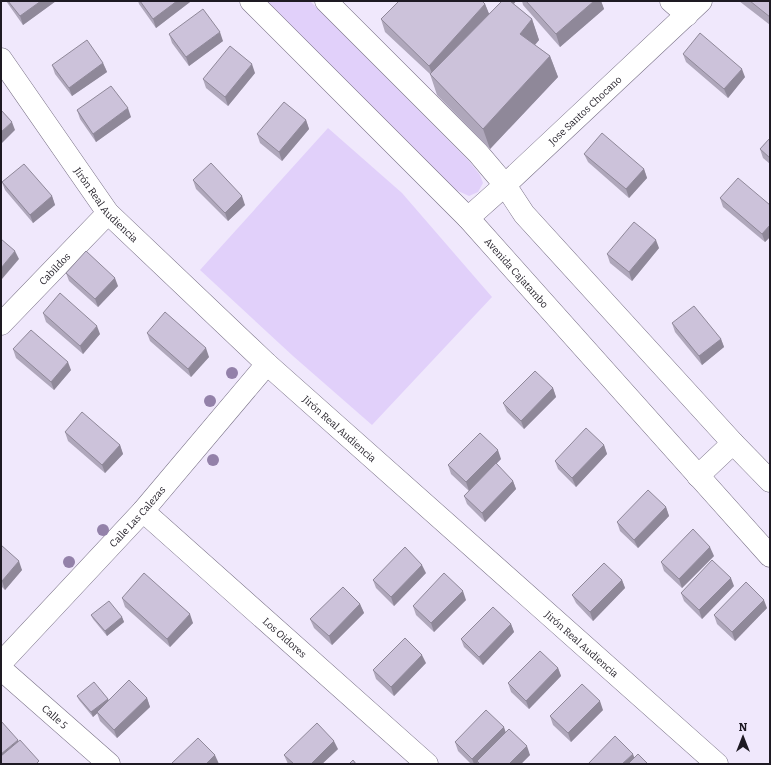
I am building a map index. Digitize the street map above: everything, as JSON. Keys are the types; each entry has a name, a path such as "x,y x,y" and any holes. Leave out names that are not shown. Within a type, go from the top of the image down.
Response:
{"street":[{"name":"Avenida Cajatambo","path":"251,1 468,218 770,556"},
{"path":"326,1 478,153 505,185 524,214 732,443 770,481"},
{"name":"Jose Santos Chocano","path":"468,218 505,185 686,6"},
{"name":"Jirón Real Audiencia","path":"1,59 108,213 267,364 717,764"},
{"name":"Cabildos","path":"1,324 108,213"},
{"name":"Calle Las Calezas","path":"1,663 142,511 267,364"},
{"path":"698,476 732,443"},
{"name":"Los Oidores","path":"142,511 427,764"},
{"name":"Calle 5","path":"1,669 109,764"}],"shaded area":[{"path":"266,1 310,1 469,161 480,175 483,183 478,192 469,196 456,190"},
{"path":"328,128 402,193 492,297 372,425 293,356 200,270"}],"building":[{"path":"8,1 41,1 20,16"},
{"path":"140,1 177,1 153,19"},
{"path":"399,1 482,1 485,4 429,66 381,19"},
{"path":"502,1 510,1 532,19 520,34 550,56 483,129 430,74"},
{"path":"526,1 594,1 556,34"},
{"path":"750,1 770,1 770,17"},
{"path":"203,9 220,32 186,57 169,34"},
{"path":"700,33 742,69 724,89 683,54"},
{"path":"87,40 103,63 69,88 52,65"},
{"path":"230,46 252,64 225,97 203,79"},
{"path":"111,86 128,108 93,134 77,110"},
{"path":"284,102 306,120 279,152 257,134"},
{"path":"1,110 12,122 1,132"},
{"path":"602,133 644,169 626,189 584,154"},
{"path":"770,138 770,158 760,149"},
{"path":"211,163 242,196 225,213 193,180"},
{"path":"24,164 52,196 30,215 2,182"},
{"path":"738,178 770,205 770,225 762,234 720,198"},
{"path":"634,222 656,240 629,272 607,254"},
{"path":"1,239 15,251 1,268"},
{"path":"86,251 115,278 95,299 66,273"},
{"path":"60,293 97,326 80,346 43,313"},
{"path":"694,306 721,339 699,356 672,323"},
{"path":"165,312 206,348 188,369 147,333"},
{"path":"31,330 68,362 51,382 13,349"},
{"path":"535,371 553,388 521,421 503,403"},
{"path":"82,412 120,445 102,465 65,432"},
{"path":"586,428 604,445 572,478 555,461"},
{"path":"480,433 498,450 466,482 448,465"},
{"path":"496,463 513,481 482,513 464,496"},
{"path":"648,490 666,507 634,540 617,522"},
{"path":"693,529 710,547 679,579 661,562"},
{"path":"1,545 19,561 2,581 1,580"},
{"path":"405,547 422,565 391,597 373,580"},
{"path":"712,560 731,578 699,610 681,593"},
{"path":"604,563 622,580 590,612 572,595"},
{"path":"144,573 190,614 167,639 122,598"},
{"path":"444,573 463,591 431,623 413,606"},
{"path":"746,582 764,600 732,632 714,615"},
{"path":"343,587 360,604 329,636 310,619"},
{"path":"109,601 122,617 105,631 91,615"},
{"path":"493,607 511,624 479,657 461,639"},
{"path":"405,638 422,655 391,687 373,670"},
{"path":"540,651 558,668 526,701 508,683"},
{"path":"129,680 147,698 114,730 97,712"},
{"path":"94,682 108,699 91,712 77,696"},
{"path":"582,684 600,701 568,733 550,716"},
{"path":"486,710 504,727 472,759 455,742"},
{"path":"1,721 18,740 1,754"},
{"path":"317,723 334,741 311,764 294,764 284,755"},
{"path":"509,729 527,746 509,764 480,764 477,761"},
{"path":"615,736 633,754 622,764 588,764"},
{"path":"198,738 215,755 206,764 171,764"},
{"path":"20,740 39,761 36,764 1,764 1,756"},
{"path":"638,754 648,764 628,764"},
{"path":"353,760 356,764 349,764"}]}
